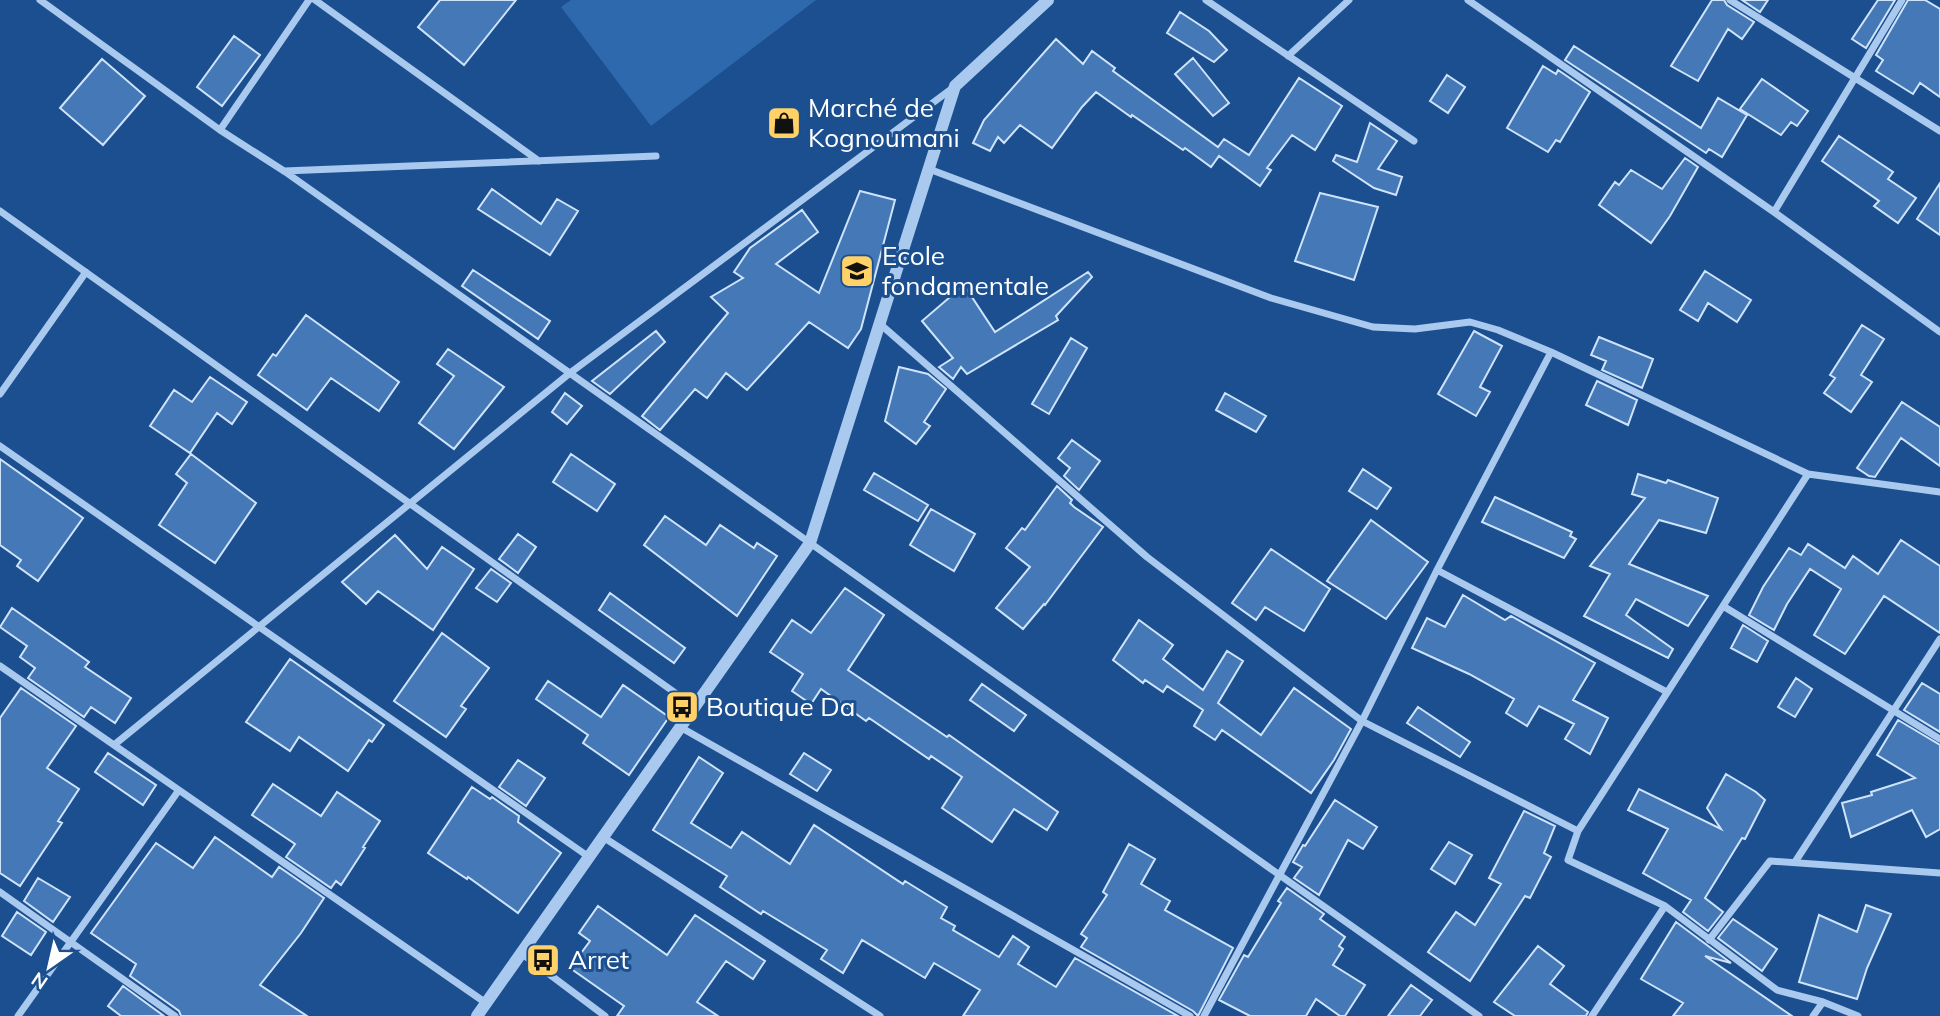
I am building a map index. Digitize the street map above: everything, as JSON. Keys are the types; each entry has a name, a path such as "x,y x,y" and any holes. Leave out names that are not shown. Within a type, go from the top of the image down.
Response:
{"street":[{"path":"40,0 220,130 284,171 1479,1016"},
{"path":"220,130 309,0"},
{"path":"315,0 539,161"},
{"path":"114,745 570,373 955,86 1048,0"},
{"path":"1206,0 1414,141"},
{"path":"1288,56 1349,0"},
{"path":"1468,0 1774,212 1940,332"},
{"path":"1730,0 1940,131"},
{"path":"1774,212 1902,0"},
{"path":"477,1016 810,544 955,86"},
{"path":"284,171 656,156"},
{"path":"929,169 1271,298 1373,327 1415,329 1470,322 1498,330 1551,352 1808,474 1940,492"},
{"path":"0,211 695,707"},
{"path":"0,394 86,272"},
{"path":"880,324 1147,557 1362,721 1578,831"},
{"path":"1203,1016 1362,721 1551,352"},
{"path":"0,446 589,857"},
{"path":"1808,474 1578,831 1568,860 1665,906 1777,990 1823,1002 1858,1016"},
{"path":"1437,570 1668,692"},
{"path":"1723,606 1940,739"},
{"path":"1795,862 1940,639"},
{"path":"0,666 486,1003"},
{"path":"680,727 1190,1016"},
{"path":"18,1016 179,790"},
{"path":"603,837 880,1016"},
{"path":"1709,940 1770,861 1940,873"},
{"path":"0,892 175,1016"},
{"path":"1592,1016 1665,906"},
{"path":"522,953 605,1016"},
{"path":"1813,1016 1823,1002"}],"shaded area":[{"path":"571,0 816,0 651,126 561,7"}],"building":[{"path":"440,0 516,0 464,65 418,27"},
{"path":"1712,0 1724,0 1727,5 1754,22 1742,39 1728,29 1698,81 1671,66"},
{"path":"1742,0 1768,0 1760,12"},
{"path":"1878,0 1895,0 1866,48 1852,39"},
{"path":"1908,0 1925,0 1940,9 1940,97 1920,83 1913,94 1876,71 1883,60 1876,55"},
{"path":"1180,12 1209,31 1227,50 1214,62 1167,33"},
{"path":"234,36 260,55 222,106 197,87"},
{"path":"1056,39 1083,64 1092,51 1115,68 1113,71 1218,147 1224,139 1249,155 1299,78 1342,106 1315,150 1292,135 1267,168 1271,170 1260,186 1219,156 1211,167 1096,92 1052,148 1020,125 1004,143 998,137 990,151 973,143 984,120"},
{"path":"1574,46 1701,128 1718,98 1747,115 1722,157 1709,149 1706,153 1565,60"},
{"path":"1193,58 1229,103 1213,116 1175,74"},
{"path":"102,59 145,96 103,145 60,108"},
{"path":"1543,66 1556,74 1558,70 1590,92 1560,142 1556,140 1548,152 1507,128"},
{"path":"1447,75 1465,87 1448,113 1430,101"},
{"path":"1762,79 1808,111 1797,126 1791,122 1781,135 1740,109"},
{"path":"1370,123 1397,141 1378,169 1402,177 1396,195 1374,188 1333,161 1336,155 1357,162"},
{"path":"1839,136 1893,172 1888,179 1916,198 1898,223 1874,206 1879,201 1822,161"},
{"path":"1685,158 1698,167 1651,243 1599,205 1615,182 1619,185 1631,170 1662,189"},
{"path":"1940,183 1940,235 1917,219"},
{"path":"492,189 541,224 557,199 578,211 550,255 478,209"},
{"path":"860,191 895,200 861,329 848,348 809,322 747,390 726,373 707,398 695,389 660,430 642,416 728,313 711,297 743,278 734,272 750,248 802,210 818,232 776,264 819,293"},
{"path":"1320,193 1378,207 1354,280 1295,261"},
{"path":"473,270 550,321 538,339 462,286"},
{"path":"1705,271 1751,300 1737,322 1708,303 1698,321 1680,310"},
{"path":"1088,272 1092,277 1056,316 1058,320 967,374 961,367 953,379 939,367 953,358 922,321 964,285 995,332"},
{"path":"306,315 399,382 379,411 331,378 307,410 258,375 273,354 276,356"},
{"path":"1862,325 1884,339 1861,375 1872,382 1851,412 1824,393 1835,378 1830,375"},
{"path":"656,331 665,342 610,394 592,381"},
{"path":"1474,331 1502,346 1480,387 1490,392 1476,416 1438,394"},
{"path":"1599,337 1653,359 1642,388 1602,370 1606,361 1591,355"},
{"path":"1071,338 1087,348 1049,414 1032,404"},
{"path":"448,349 504,387 454,449 419,423 454,376 437,364"},
{"path":"899,367 928,374 946,389 924,422 930,426 916,444 885,421"},
{"path":"210,377 247,402 232,424 217,413 190,453 150,426 174,390 192,402"},
{"path":"1597,381 1637,400 1628,425 1586,405"},
{"path":"565,393 582,406 567,424 552,412"},
{"path":"1225,393 1266,416 1256,432 1216,410"},
{"path":"1902,402 1940,427 1940,466 1901,438 1875,477 1869,476 1857,468"},
{"path":"1072,440 1100,461 1079,490 1064,476 1070,468 1058,458"},
{"path":"191,454 256,503 215,563 159,525 187,483 176,474"},
{"path":"571,454 615,484 597,511 553,482"},
{"path":"0,459 83,518 38,581 17,566 21,560 0,545"},
{"path":"1363,469 1391,488 1377,509 1349,491"},
{"path":"874,473 928,505 918,521 864,490"},
{"path":"1638,474 1666,483 1668,480 1718,498 1706,533 1659,520 1629,564 1708,596 1688,626 1636,599 1626,615 1673,649 1668,658 1584,616 1610,574 1590,566 1645,498 1632,494"},
{"path":"1057,486 1072,500 1070,503 1074,507 1103,527 1045,605 1023,629 996,608 1030,567 1006,548 1022,528 1025,530"},
{"path":"1495,497 1572,532 1570,536 1576,539 1564,558 1482,522"},
{"path":"931,509 975,534 954,571 910,545"},
{"path":"665,516 706,545 720,525 754,548 757,543 777,556 737,616 644,545"},
{"path":"1371,520 1428,562 1386,619 1327,581"},
{"path":"518,534 536,547 518,573 499,559"},
{"path":"395,535 427,569 442,547 474,569 433,630 378,591 366,604 342,582"},
{"path":"1901,540 1940,566 1940,633 1884,596 1845,654 1814,635 1841,589 1810,569 1774,630 1749,615 1763,587 1789,548 1801,555 1808,544 1845,568 1853,556 1878,574"},
{"path":"1271,549 1330,589 1304,631 1265,607 1256,620 1232,603"},
{"path":"491,569 511,583 497,602 476,588"},
{"path":"845,588 884,615 848,670 947,737 949,735 1058,812 1047,830 1014,809 992,842 942,808 962,777 931,756 929,759 869,718 866,721 821,689 811,704 792,691 803,674 770,652 792,620 811,633"},
{"path":"610,593 685,648 674,663 599,610"},
{"path":"1463,595 1505,620 1511,616 1595,663 1573,700 1608,718 1590,754 1565,739 1574,724 1539,706 1527,726 1506,713 1514,699 1469,674 1412,648 1427,618 1445,627"},
{"path":"12,608 89,662 85,667 131,698 115,723 91,707 84,717 28,678 35,668 20,657 27,646 0,627"},
{"path":"1139,620 1173,645 1163,659 1203,690 1227,651 1243,661 1218,703 1261,735 1294,688 1351,729 1311,793 1222,730 1215,740 1194,726 1203,710 1167,686 1163,692 1145,680 1143,683 1113,660"},
{"path":"1743,625 1768,641 1757,662 1731,648"},
{"path":"442,633 489,668 461,706 466,709 446,737 394,701"},
{"path":"290,659 384,725 372,742 369,740 348,771 299,737 290,751 246,722"},
{"path":"1796,678 1812,689 1795,717 1778,707"},
{"path":"548,681 601,717 623,685 669,717 629,775 583,743 588,735 536,699"},
{"path":"1922,683 1940,694 1940,732 1904,710"},
{"path":"982,684 1026,715 1014,731 970,700"},
{"path":"21,688 76,726 47,768 79,789 58,821 62,823 20,886 0,873 0,718"},
{"path":"1418,707 1470,742 1460,757 1407,723"},
{"path":"1898,720 1940,745 1940,829 1926,837 1912,810 1851,837 1842,803 1872,795 1871,792 1915,778 1877,755"},
{"path":"108,753 156,785 143,805 95,772"},
{"path":"804,753 831,770 817,791 790,774"},
{"path":"699,757 723,773 691,823 731,848 742,832 790,864 814,825 903,884 905,881 947,907 941,918 955,926 953,930 999,957 1013,936 1029,947 1018,964 1056,987 1075,958 1178,1016 963,1016 980,990 934,963 925,978 862,940 843,973 821,959 827,950 763,911 761,914 720,887 727,876 653,830"},
{"path":"518,760 545,778 526,806 499,787"},
{"path":"1726,774 1765,800 1745,839 1742,838 1705,898 1723,912 1708,931 1683,912 1691,900 1643,873 1668,829 1628,810 1639,789 1721,829 1707,808"},
{"path":"273,784 321,816 337,792 380,821 341,885 336,881 331,888 286,857 295,844 252,815"},
{"path":"472,787 519,816 518,822 561,853 518,913 468,877 467,879 428,853"},
{"path":"1335,800 1377,827 1363,849 1348,840 1319,895 1294,878 1302,867 1293,862"},
{"path":"1524,811 1555,826 1544,853 1551,857 1530,898 1525,896 1470,981 1428,952 1456,912 1475,925 1501,884 1489,878"},
{"path":"215,837 272,877 279,867 324,898 301,933 260,985 307,1016 181,1016 179,1011 130,976 136,964 91,933 156,843 193,868"},
{"path":"1449,842 1472,855 1455,884 1431,869"},
{"path":"1129,844 1155,859 1141,884 1170,901 1165,910 1233,948 1198,1016 1081,947 1087,938 1081,934 1107,895 1103,892"},
{"path":"38,878 70,897 53,922 24,901"},
{"path":"1287,888 1324,914 1320,919 1345,937 1339,946 1343,949 1333,965 1365,985 1345,1016 1340,1016 1316,999 1306,1016 1250,1016 1219,1000 1244,955 1248,957 1281,903 1278,901"},
{"path":"1866,905 1891,914 1867,968 1857,999 1799,982 1819,915 1857,932"},
{"path":"598,906 667,955 695,915 765,961 753,979 726,961 697,1002 718,1016 617,1016 624,1006 570,968 590,941 579,933"},
{"path":"17,912 46,932 31,955 2,936"},
{"path":"1733,919 1777,949 1762,971 1718,938"},
{"path":"1676,922 1731,963 1705,956 1792,1016 1673,1016 1683,1003 1641,979"},
{"path":"1538,946 1564,966 1550,984 1588,1012 1586,1016 1515,1016 1494,1002"},
{"path":"1411,985 1432,1000 1420,1016 1388,1016"},
{"path":"123,986 164,1016 121,1016 108,1006"}],"place":[{"name":"Marché de Kognoumani","path":"784,123"},
{"name":"Ecole fondamentale","path":"857,271"},
{"name":"Boutique Da","path":"682,707"},
{"name":"Arret","path":"543,960"}]}
